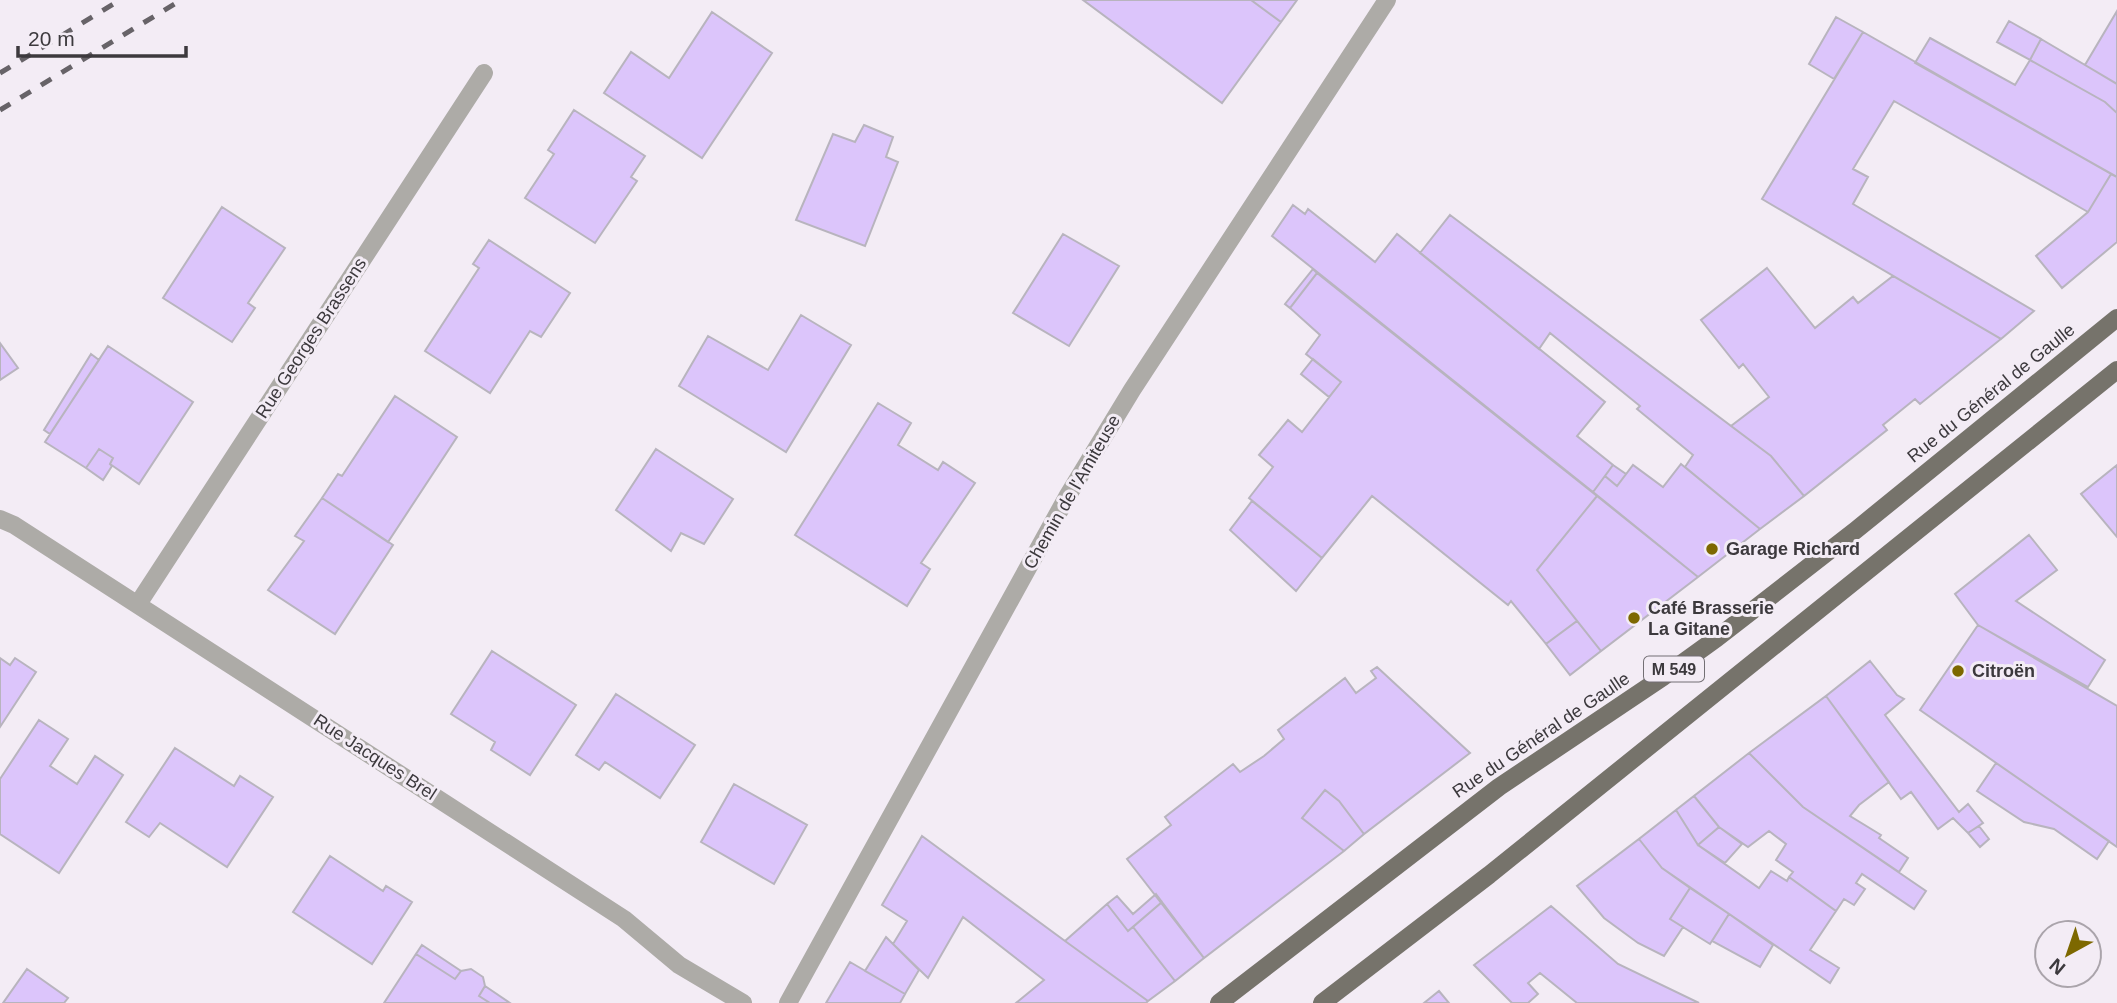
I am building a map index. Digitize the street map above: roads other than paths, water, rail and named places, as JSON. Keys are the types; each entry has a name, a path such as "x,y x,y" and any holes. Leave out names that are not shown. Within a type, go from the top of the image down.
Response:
{"main road":[{"name":"Rue du Général de Gaulle","path":"1219,1003 1490,794 1717,638 1856,530 2117,318"},
{"name":"M 549","path":"1322,1003 1489,875 2117,370"}],"street":[{"name":"Chemin de l'Amiteuse","path":"788,1003 1067,497 1139,378 1387,0"},
{"name":"Rue Georges Brassens","path":"138,604 484,73"},
{"name":"Rue Jacques Brel","path":"0,519 14,525 138,604 624,919 680,965 743,1003"}],"railway":[{"path":"0,73 120,0"},
{"path":"0,110 181,0"}],"place":[{"name":"Garage Richard","path":"1712,549"},
{"name":"Café Brasserie La Gitane","path":"1634,618"},
{"name":"Citroën","path":"1958,671"}]}
